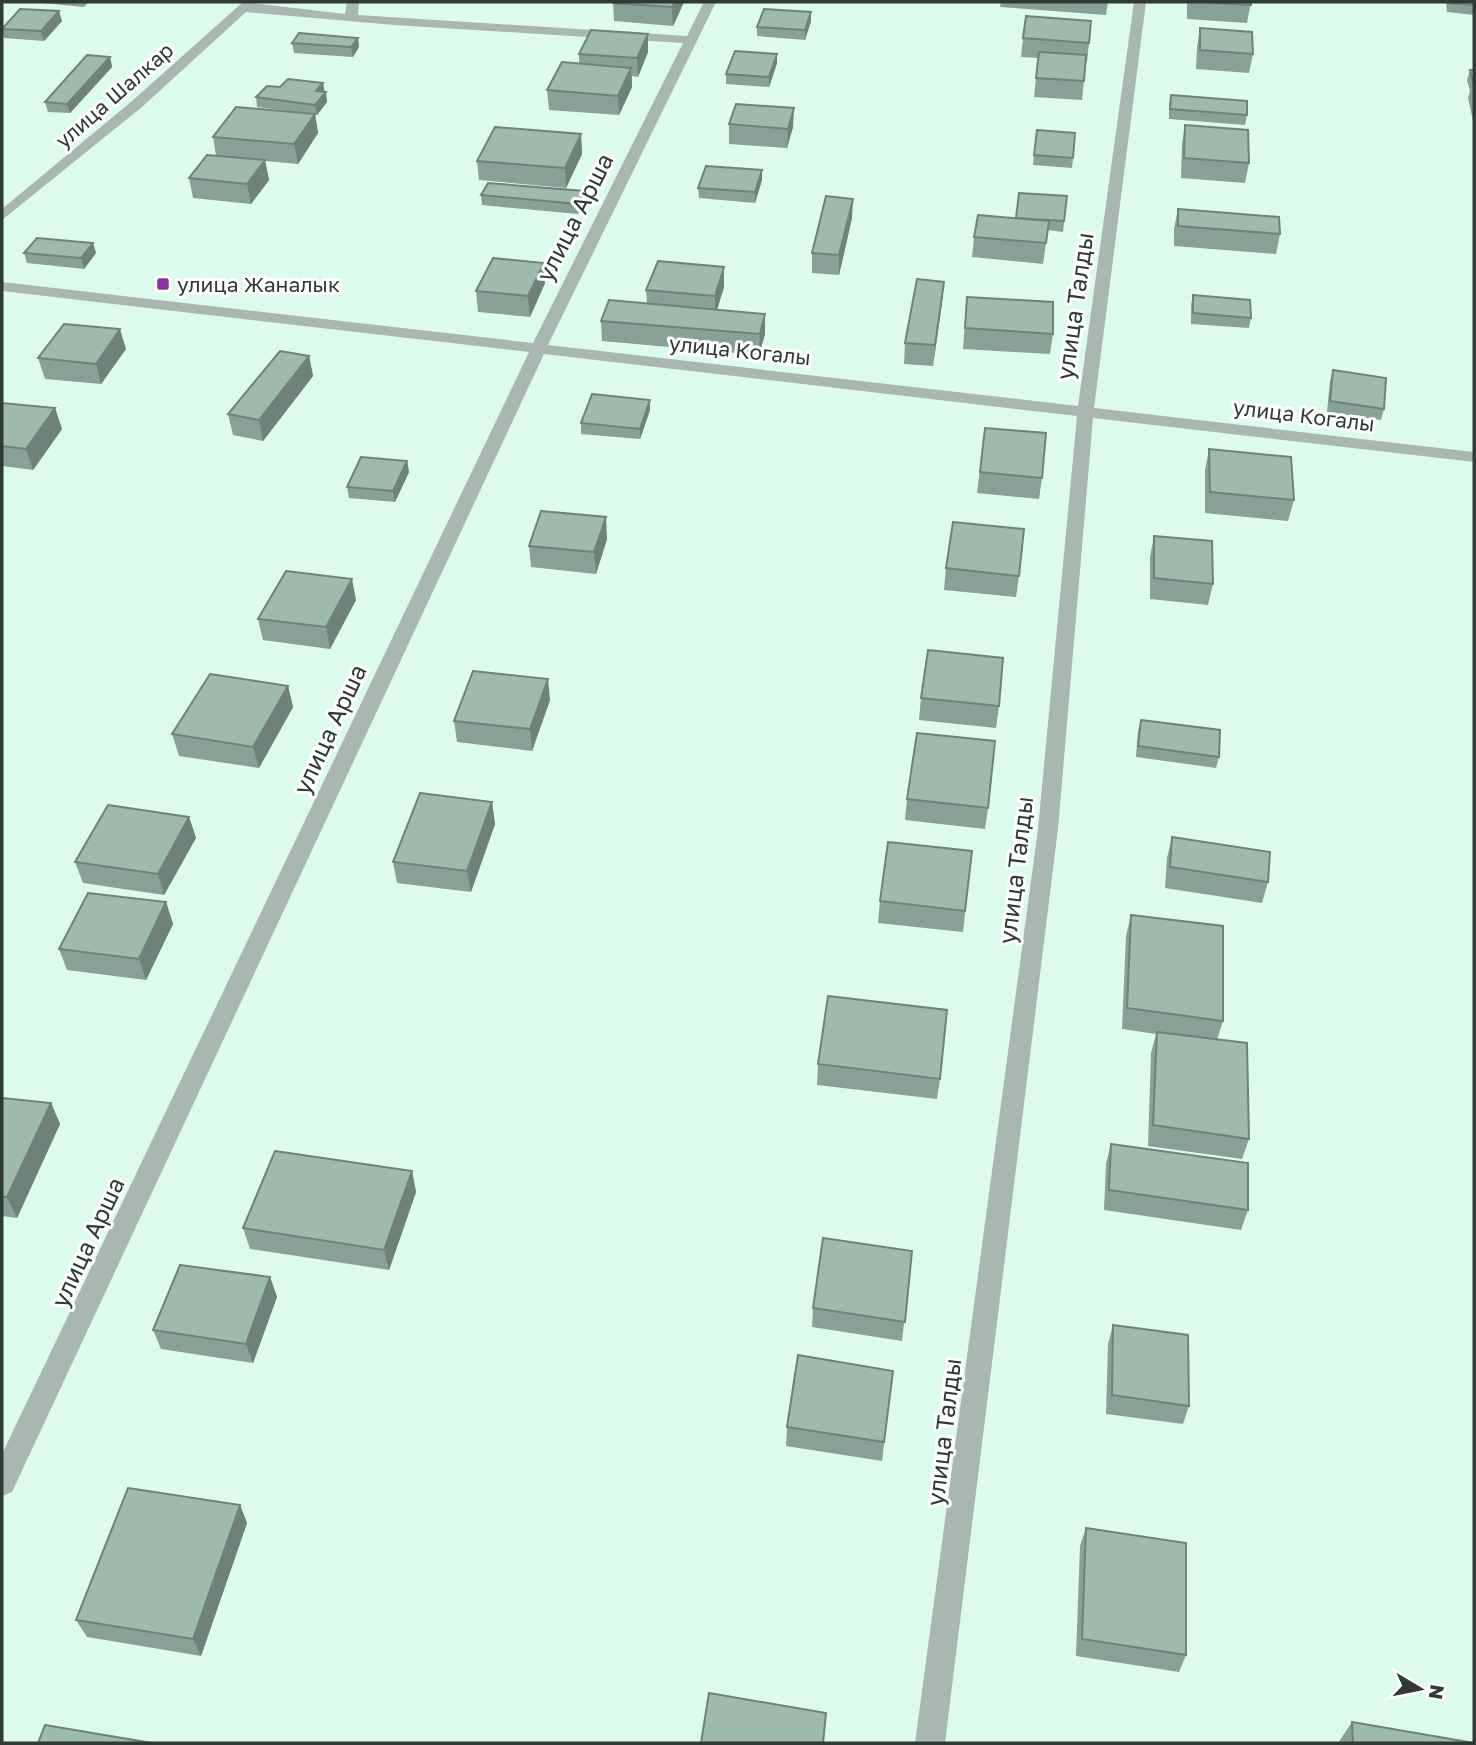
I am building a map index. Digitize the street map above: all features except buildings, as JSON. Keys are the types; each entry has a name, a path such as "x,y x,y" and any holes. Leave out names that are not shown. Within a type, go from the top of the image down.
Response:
{"street":[{"path":"351,18 353,2"},
{"name":"улица Арша","path":"2,1483 538,349 710,2"},
{"name":"улица Талды","path":"930,1743 1010,1105 1048,829 1086,410 1140,2"},
{"path":"246,5 452,27 606,33 692,40"},
{"name":"улица Шалкар","path":"2,216 137,104 246,5"},
{"path":"2,306 6,286"},
{"name":"улица Когалы","path":"6,286 1474,457"}],"place":[{"name":"улица Жаналык","path":"163,284"}]}
